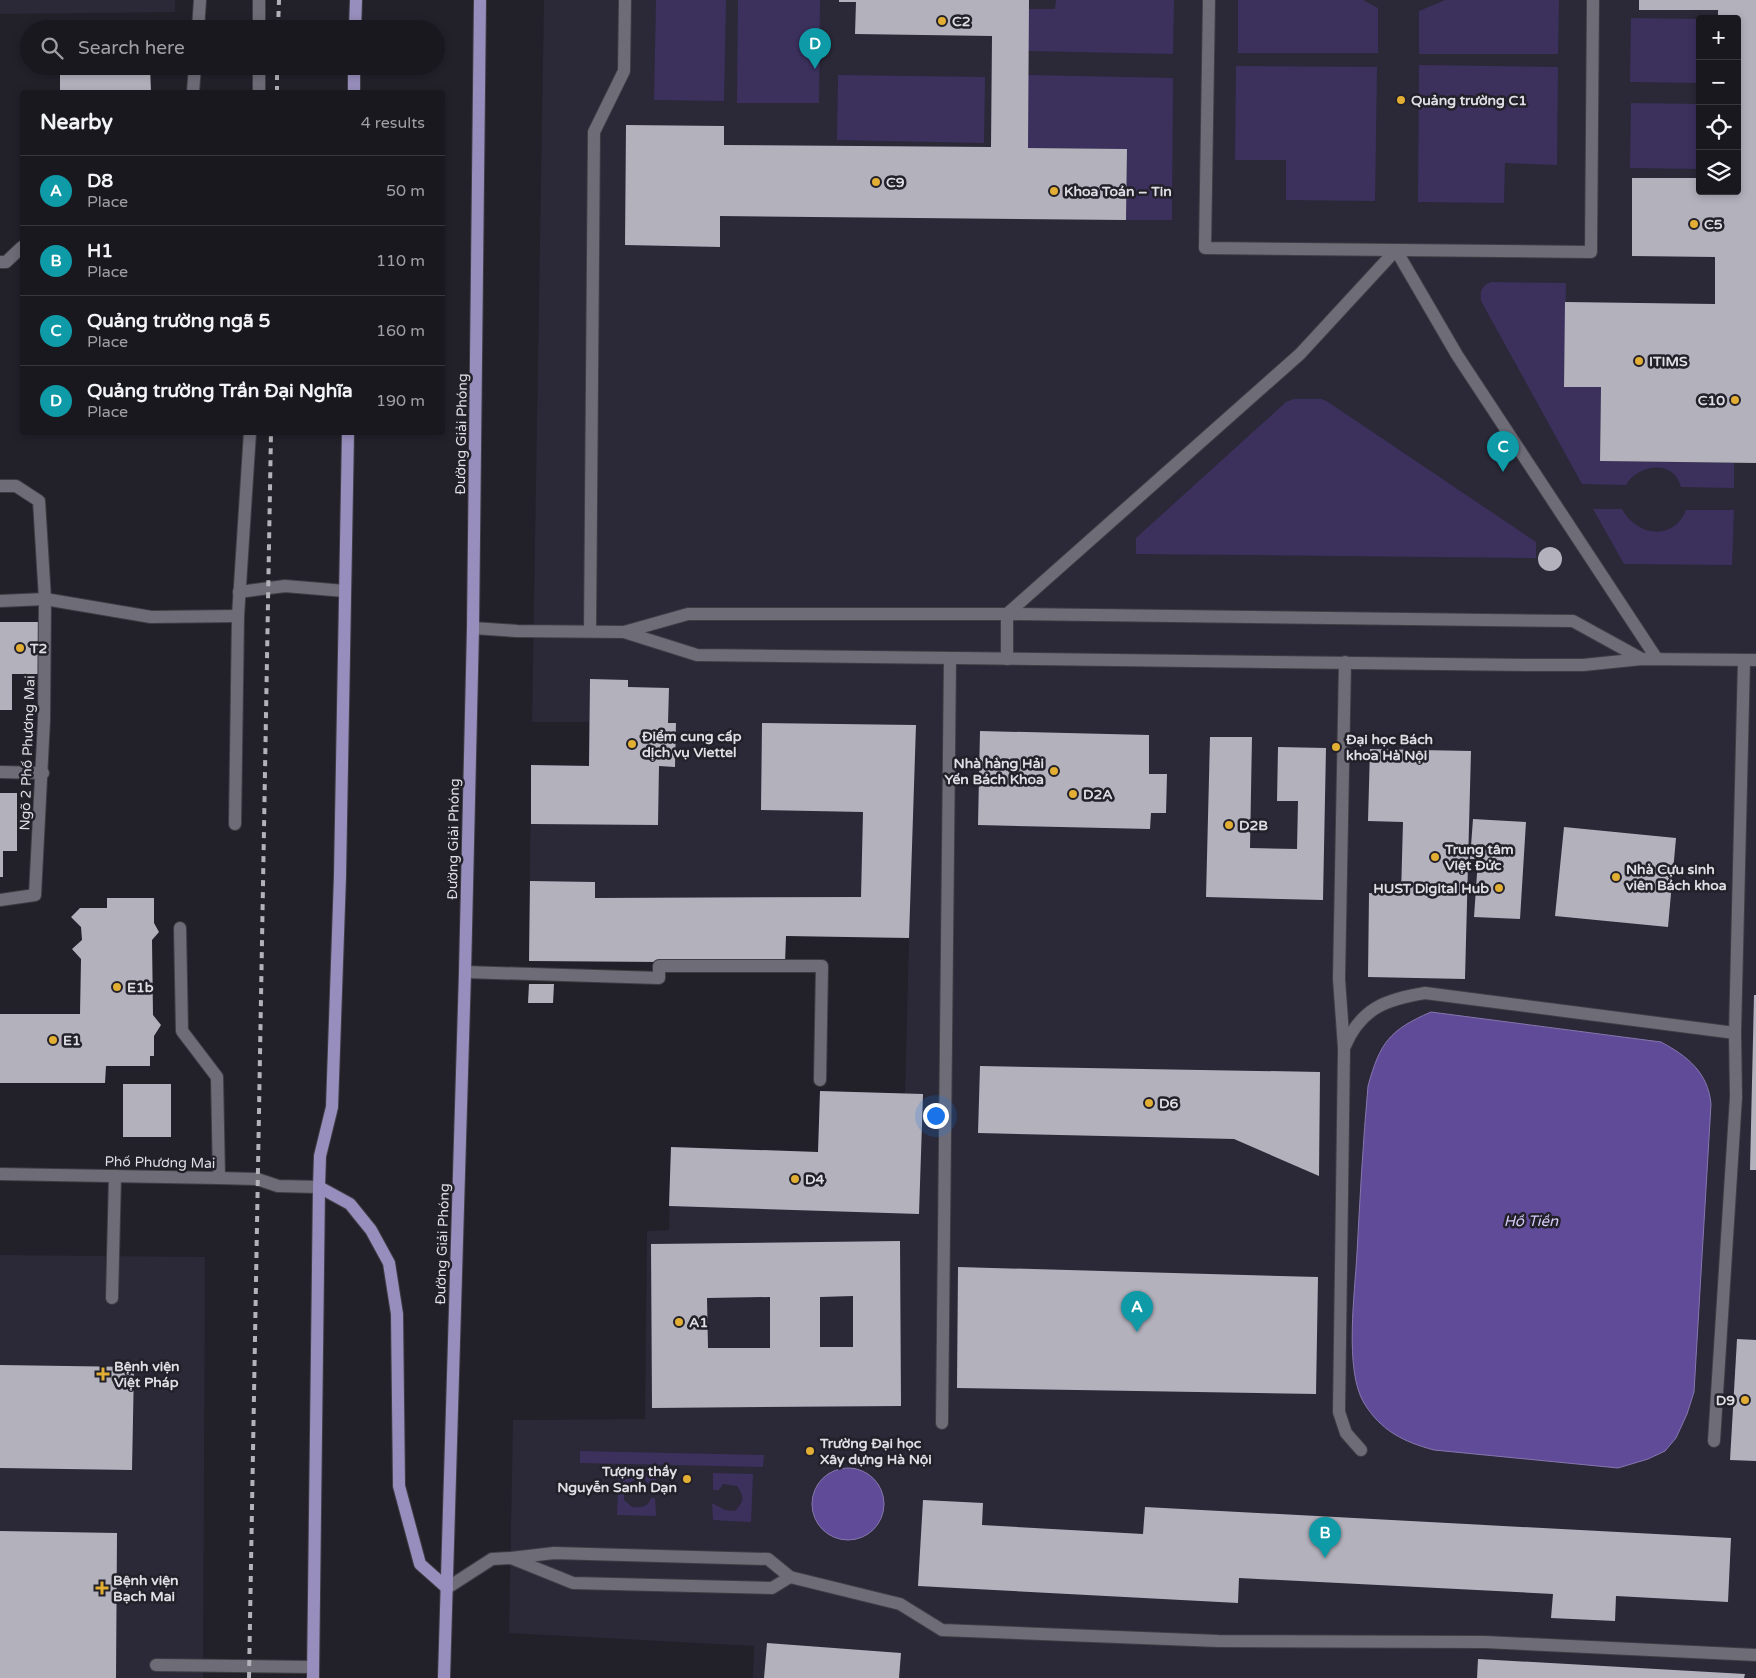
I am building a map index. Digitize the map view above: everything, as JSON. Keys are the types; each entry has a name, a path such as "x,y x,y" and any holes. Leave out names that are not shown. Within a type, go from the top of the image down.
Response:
{"main road":[{"path":"355,20 356,0"},
{"name":"Đường Giải Phóng","path":"444,1678 465,972 473,628 480,0"},
{"path":"354,75 354,90"},
{"path":"313,1673 319,1187 320,1156 332,1107 340,876 348,435"},
{"path":"319,1187 350,1204 372,1230 389,1263 397,1314 399,1486 420,1564 447,1588"}],"street":[{"path":"199,20 200,0"},
{"path":"259,0 259,20"},
{"path":"590,631 594,132 624,71 625,0"},
{"path":"1208,0 1205,248 1590,252 1593,0"},
{"path":"193,90 194,75"},
{"path":"259,75 259,90"},
{"path":"0,262 6,262 20,249"},
{"path":"1007,658 1007,614 1300,354 1396,250"},
{"path":"1396,250 1457,355 1657,658"},
{"path":"235,824 238,616 250,435"},
{"name":"Ngõ 2 Phố Phương Mai","path":"0,486 16,486 39,501 45,599 43,773 35,895 0,900"},
{"path":"239,592 285,586 345,591"},
{"path":"0,601 45,599 151,617 238,616"},
{"path":"624,632 688,614 1007,614 1573,621 1642,658"},
{"path":"473,628 518,631 624,632 697,655 1583,665 1642,658 1750,660 1735,1033 1736,1097 1714,1441"},
{"path":"942,1423 950,658"},
{"path":"1344,662 1339,979 1344,1048 1339,1412 1346,1433 1361,1450"},
{"path":"0,772 43,773"},
{"path":"180,928 182,1031 218,1077 219,1178"},
{"path":"465,972 659,978 659,966 822,966 820,1080"},
{"path":"1344,1048 1351,1031 1362,1017 1388,1002 1425,993 1735,1033"},
{"name":"Phố Phương Mai","path":"0,1174 256,1179 278,1186 319,1187"},
{"path":"112,1298 115,1176"},
{"path":"447,1588 492,1559 554,1553 768,1559 790,1577 900,1604 942,1630 1228,1641 1485,1642 1756,1655"},
{"path":"511,1558 573,1583 772,1588 790,1577"},
{"path":"156,1665 313,1673"}],"shaded area":[{"path":"0,0 175,0 175,12 0,14"},
{"name":"Đại học Bách khoa Hà Nội","path":"544,0 1756,0 1756,1678 753,1678 754,1646 509,1633 513,1420 645,1419 647,1231 669,1230 671,1147 818,1152 820,1091 905,1094 909,938 786,936 785,963 529,961 531,765 589,765 589,722 532,722"},
{"path":"656,0 726,0 724,101 654,100"},
{"path":"738,0 820,0 819,103 737,103"},
{"path":"1056,0 1174,0 1173,54 1028,51 1028,9 1055,9"},
{"path":"1238,0 1363,0 1378,8 1378,53 1238,53"},
{"path":"1445,0 1559,0 1558,54 1419,54 1419,11"},
{"path":"1631,18 1696,19 1696,83 1630,82"},
{"path":"1419,65 1558,67 1557,165 1505,163 1504,203 1418,202"},
{"path":"1236,66 1377,67 1375,201 1286,200 1286,160 1235,160"},
{"path":"838,75 985,77 984,143 837,140"},
{"path":"1028,75 1173,78 1172,220 1126,220 1127,149 1028,148"},
{"path":"1631,103 1696,104 1696,169 1630,168"},
{"path":"1491,282 1566,283 1564,387 1601,387 1600,461 1734,463 1734,488 1681,487 1677,478 1671,472 1655,468 1639,473 1626,485 1582,484 1481,301 1482,289"},
{"path":"1294,399 1322,399 1328,402 1536,542 1536,558 1136,554 1136,538 1286,402"},
{"path":"1593,509 1622,509 1637,525 1655,532 1673,527 1686,510 1734,510 1732,565 1624,564"},
{"path":"0,1255 205,1257 203,1678 0,1678"},
{"path":"580,1451 764,1455 763,1467 580,1463"},
{"path":"619,1469 657,1471 655,1487 651,1487 644,1479 635,1480 625,1490 624,1500 632,1507 639,1507 646,1505 651,1498 655,1498 656,1516 617,1515"},
{"path":"713,1473 753,1474 751,1522 713,1520 712,1503 725,1510 735,1511 742,1499 737,1486 723,1484 719,1490 713,1490"}],"water":[{"name":"Hồ Tiền","path":"1431,1012 1661,1042 1695,1066 1706,1083 1711,1104 1694,1392 1676,1438 1665,1451 1648,1459 1618,1468 1434,1450 1394,1434 1378,1421 1364,1403 1358,1389 1354,1371 1352,1330 1368,1086 1377,1059 1388,1040 1405,1025"},
{"path":"848,1468 868,1474 878,1484 884,1504 878,1524 868,1534 848,1540 828,1534 818,1524 812,1504 818,1484 828,1474"}],"building":[{"name":"C9","path":"839,0 1029,0 1028,148 1127,149 1126,220 720,216 720,247 625,245 626,125 724,126 724,145 991,147 992,36 855,34 856,2 839,2"},
{"path":"1639,0 1756,0 1756,463 1600,461 1601,387 1564,387 1565,302 1715,304 1715,257 1632,256 1632,178 1696,178 1696,195 1741,195 1741,15 1718,15 1718,10 1639,10"},
{"path":"60,75 150,75 151,90 60,90"},
{"path":"1550,547 1558,551 1562,559 1558,567 1550,571 1542,567 1538,559 1542,551"},
{"name":"T2","path":"0,622 39,622 39,674 12,674 12,710 0,710"},
{"path":"590,679 628,680 628,687 669,688 668,723 676,723 675,767 659,766 658,825 531,824 531,765 589,766"},
{"path":"762,723 916,725 909,938 786,936 785,963 529,961 530,881 595,882 595,898 861,897 863,812 761,810"},
{"name":"D2A","path":"980,731 1149,735 1149,774 1167,774 1166,813 1151,813 1150,829 978,825"},
{"name":"D2B","path":"1210,737 1252,737 1250,848 1297,849 1298,801 1277,801 1278,747 1326,748 1323,900 1206,897"},
{"name":"Trung tâm Việt Đức","path":"1370,749 1471,751 1465,979 1368,977 1369,893 1401,894 1403,822 1368,821"},
{"path":"0,793 17,793 17,851 3,851 3,877 0,877"},
{"name":"HUST Digital Hub","path":"1473,819 1526,822 1520,919 1474,917 1478,859 1470,859"},
{"name":"Nhà Cựu sinh viên Bách khoa","path":"1564,827 1676,838 1668,927 1555,916"},
{"path":"107,898 154,898 154,923 159,932 152,940 153,1015 161,1025 154,1036 154,1056 150,1056 150,1066 106,1066 105,1083 0,1083 0,1014 80,1014 81,959 72,949 82,940 81,927 71,917 80,908 107,908"},
{"path":"529,984 554,984 553,1003 528,1003"},
{"path":"1754,995 1756,995 1756,1170 1750,1170"},
{"name":"D6","path":"980,1066 1320,1072 1319,1176 1234,1139 978,1133"},
{"path":"123,1084 171,1084 171,1137 123,1137"},
{"name":"D4","path":"820,1091 923,1094 919,1214 669,1206 671,1147 818,1152"},
{"name":"A1","path":"900,1241 901,1406 652,1408 651,1244","holes":["853,1296 853,1347 820,1347 820,1297","770,1297 770,1348 708,1348 707,1298"]},
{"path":"958,1267 1318,1277 1316,1394 957,1388"},
{"name":"D9","path":"1737,1339 1756,1340 1756,1461 1730,1460"},
{"path":"0,1365 134,1367 132,1470 0,1468"},
{"path":"923,1500 983,1503 982,1525 1143,1534 1145,1507 1731,1538 1728,1602 1616,1596 1615,1621 1551,1618 1553,1594 1239,1578 1238,1603 918,1586"},
{"path":"0,1531 117,1533 116,1678 0,1678"},
{"path":"767,1643 901,1653 899,1678 764,1678"},
{"path":"1478,1659 1745,1674 1744,1678 1477,1678"}],"railway":[{"path":"278,20 279,0"},
{"path":"277,75 277,90"},
{"path":"249,1678 271,435"}],"place":[{"name":"C2","path":"942,21"},
{"name":"Quảng trường Trần Đại Nghĩa","path":"815,69"},
{"name":"Quảng trường C1","path":"1401,100"},
{"name":"C9","path":"876,182"},
{"name":"Khoa Toán – Tin","path":"1054,191"},
{"name":"C5","path":"1694,224"},
{"name":"ITIMS","path":"1639,361"},
{"name":"C10","path":"1735,400"},
{"name":"Quảng trường ngã 5","path":"1503,472"},
{"name":"T2","path":"20,648"},
{"name":"Điểm cung cấp dịch vụ Viettel","path":"632,744"},
{"name":"Đại học Bách khoa Hà Nội","path":"1336,747"},
{"name":"Nhà hàng Hải Yến Bách Khoa","path":"1054,771"},
{"name":"D2A","path":"1073,794"},
{"name":"D2B","path":"1229,825"},
{"name":"Trung tâm Việt Đức","path":"1435,857"},
{"name":"Nhà Cựu sinh viên Bách khoa","path":"1616,877"},
{"name":"HUST Digital Hub","path":"1499,888"},
{"name":"E1b","path":"117,987"},
{"name":"E1","path":"53,1040"},
{"name":"D6","path":"1149,1103"},
{"name":"D4","path":"795,1179"},
{"name":"A1","path":"679,1322"},
{"name":"D8","path":"1137,1332"},
{"name":"Bệnh viện Việt Pháp","path":"103,1374"},
{"name":"D9","path":"1745,1400"},
{"name":"Trường Đại học Xây dựng Hà Nội","path":"810,1451"},
{"name":"Tượng thầy Nguyễn Sanh Dạn","path":"687,1479"},
{"name":"H1","path":"1325,1558"},
{"name":"Bệnh viện Bạch Mai","path":"102,1588"}]}
